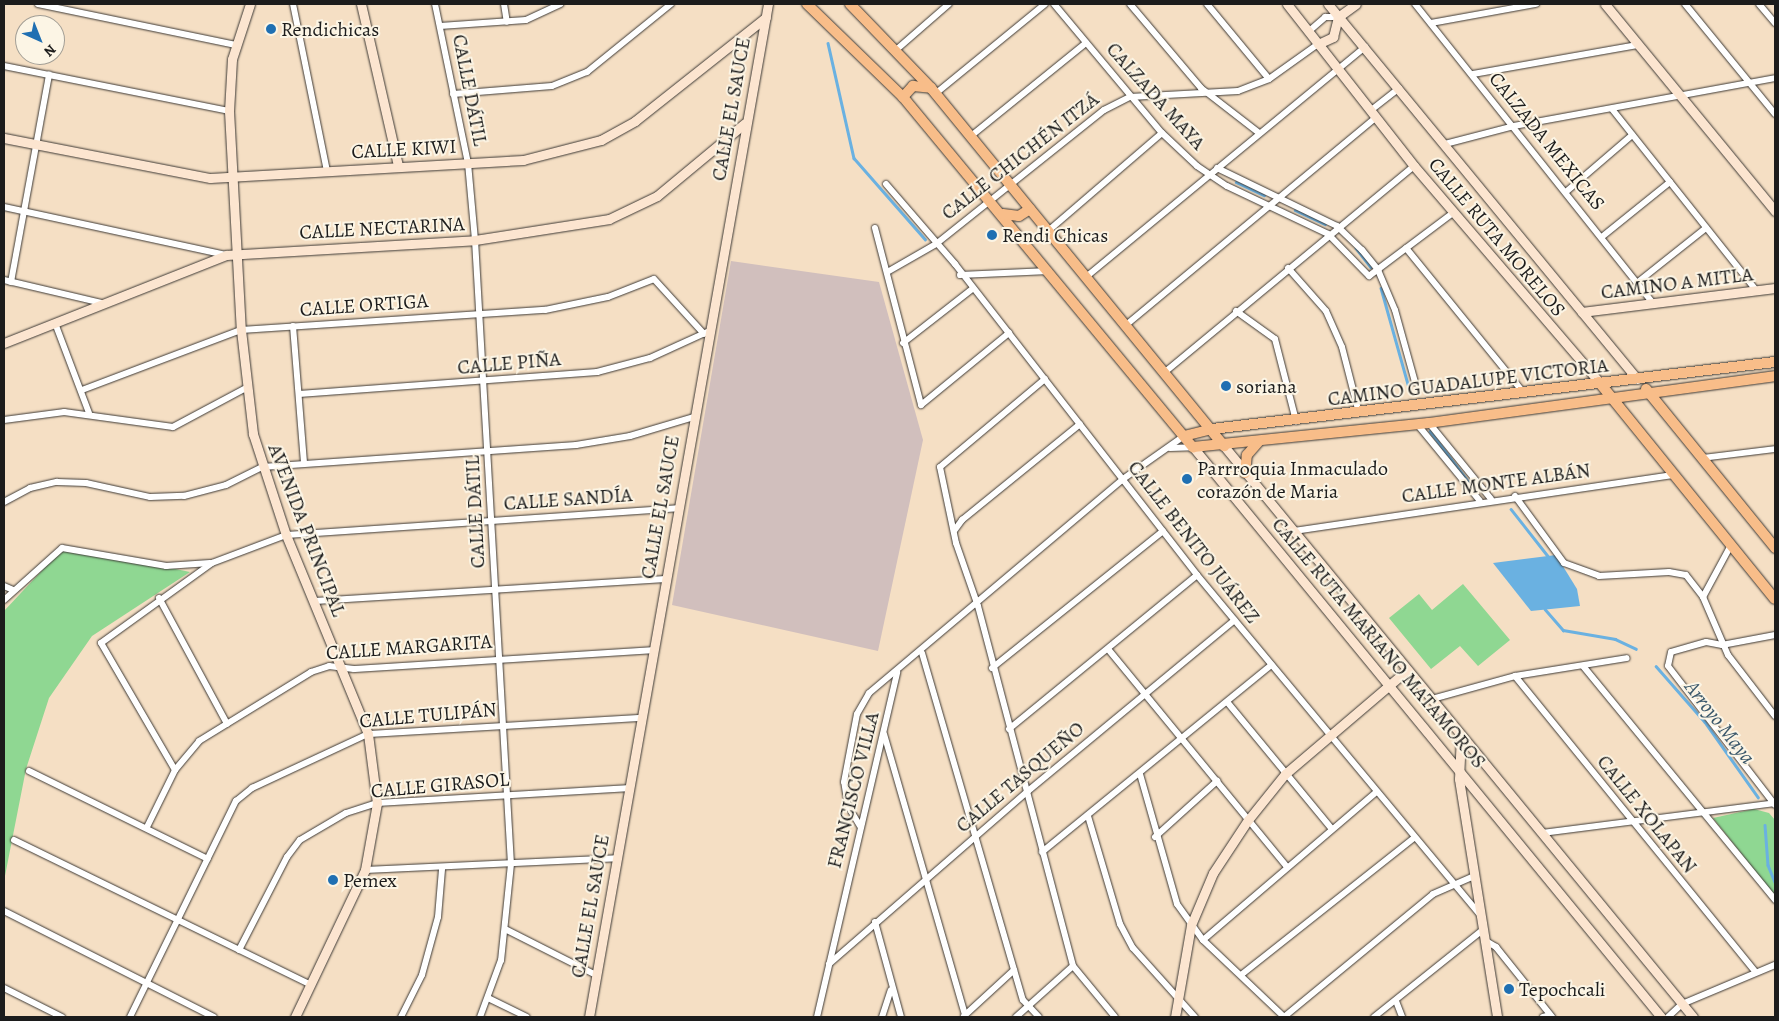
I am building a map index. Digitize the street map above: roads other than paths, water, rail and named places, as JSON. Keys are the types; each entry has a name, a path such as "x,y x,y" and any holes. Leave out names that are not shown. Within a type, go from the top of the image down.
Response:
{"main road":[{"name":"CALLE RUTA MARIANO MATAMOROS","path":"807,4 903,97 992,200 1193,447"},
{"name":"CALLE RUTA MARIANO MATAMOROS","path":"854,6 933,91 971,136 1224,446"},
{"path":"903,97 913,86 933,91"},
{"path":"1003,214 1019,216 1030,209"},
{"name":"CAMINO GUADALUPE VICTORIA","path":"1184,436 1212,429 1360,414 1600,382 1775,362"},
{"name":"CAMINO GUADALUPE VICTORIA","path":"1193,447 1224,446 1429,423 1775,376"},
{"path":"1637,379 1775,548"},
{"path":"1600,382 1673,475 1775,599"},
{"path":"1245,473 1246,455 1258,442"}],"street":[{"path":"38,4 67,6 236,45"},
{"name":"AVENIDA PRINCIPAL","path":"250,4 236,45 229,111 234,176 236,254 246,388 262,467 286,535 368,734 378,803 365,870 295,1017"},
{"path":"293,4 327,171"},
{"path":"362,4 398,166"},
{"name":"CALLE DÁTIL","path":"435,4 468,163 476,240 508,795 511,864 507,930 488,998 480,1017"},
{"path":"504,4 507,22"},
{"path":"440,26 507,22 542,16 561,4"},
{"path":"453,94 552,86 587,72 671,4"},
{"name":"CALLE EL SAUCE","path":"589,1017 617,858 626,788 666,579 694,417 713,328 744,123 768,4"},
{"path":"896,50 949,4"},
{"path":"933,91 1045,4"},
{"name":"CALZADA MAYA","path":"1054,4 1162,134 1209,176 1328,234 1369,276 1378,270"},
{"path":"1130,4 1204,90 1258,132"},
{"path":"1207,4 1269,80"},
{"name":"CALLE RUTA MORELOS","path":"1287,4 1372,115 1414,166 1600,382"},
{"name":"CALLE RUTA MORELOS","path":"1328,4 1637,379"},
{"name":"CALLE CHICHÉN ITZÁ","path":"889,271 936,244 1104,110 1130,97 1204,90 1238,91 1269,80 1336,32 1338,17 1356,4"},
{"name":"CALZADA MEXICAS","path":"1415,4 1567,191 1651,301"},
{"path":"1431,23 1536,4"},
{"path":"1605,4 1775,211"},
{"path":"1685,4 1775,114"},
{"path":"1759,4 1775,23"},
{"name":"CALLE KIWI","path":"4,138 210,178 539,157 601,140 635,121 766,17"},
{"path":"1308,32 1325,17 1338,17"},
{"path":"971,136 1086,43"},
{"path":"1473,74 1637,45"},
{"path":"1086,277 1209,176 1258,132 1365,47"},
{"path":"4,66 229,111"},
{"path":"11,282 49,74"},
{"path":"1445,144 1514,126 1775,78"},
{"path":"1126,325 1279,198 1372,115 1399,88"},
{"path":"1612,109 1756,290"},
{"name":"CALLE NECTARINA","path":"4,343 226,255 476,240 610,219 657,196 744,123"},
{"path":"1048,231 1162,134"},
{"path":"1567,191 1632,134"},
{"path":"1164,372 1337,226 1414,166"},
{"name":"CALZADA MAYA","path":"1217,168 1337,226 1378,270 1395,310 1414,382"},
{"path":"1602,236 1670,182"},
{"name":"CALLE BENITO JUÁREZ","path":"886,184 1009,333 1197,575 1330,733 1453,886 1481,916"},
{"path":"4,207 226,255"},
{"path":"1378,270 1453,213"},
{"path":"875,228 889,271 904,343 921,405 1009,333"},
{"path":"1638,282 1706,228"},
{"path":"1406,248 1523,392"},
{"path":"1288,268 1326,311 1342,347 1360,414"},
{"path":"960,275 1050,271"},
{"name":"CALLE ORTIGA","path":"82,390 241,330 479,314 572,304 608,297 654,279 704,334"},
{"path":"4,280 102,303"},
{"name":"CAMINO A MITLA","path":"1582,312 1651,301 1775,288"},
{"path":"904,343 972,289"},
{"path":"1236,311 1275,339 1296,421"},
{"path":"55,323 82,390 89,413"},
{"path":"293,326 304,463"},
{"name":"CALLE PIÑA","path":"299,394 483,382 596,372 650,358 704,334 713,328"},
{"path":"1045,379 940,467 954,531 978,606 992,668 1028,791 1042,852 1073,966 1115,1017"},
{"path":"4,420 32,415 89,413 137,426 173,427 246,388"},
{"path":"4,502 30,488 57,482 86,483 150,498 184,496 226,485 262,467 576,445 630,436 694,417"},
{"path":"1429,423 1491,499"},
{"path":"954,531 962,520 1080,424"},
{"path":"1417,424 1480,501"},
{"name":"CAMINO GUADALUPE VICTORIA","path":"978,606 1123,479 1170,448 1184,436"},
{"name":"CALLE RUTA MARIANO MATAMOROS","path":"1224,446 1693,1017"},
{"name":"CAMINO GUADALUPE VICTORIA","path":"1170,448 1193,447"},
{"name":"CALLE RUTA MARIANO MATAMOROS","path":"1193,447 1458,766 1661,1017"},
{"path":"1702,458 1775,449"},
{"name":"CALLE MONTE ALBÁN","path":"1294,531 1491,499 1673,475"},
{"path":"1515,496 1564,563 1598,576 1654,572 1686,575 1703,597 1722,645 1775,716"},
{"name":"CALLE SANDÍA","path":"175,770 101,642 158,598 212,563 286,535 678,508"},
{"path":"992,668 1163,530"},
{"path":"1703,597 1731,545"},
{"path":"4,600 62,548 166,566 212,563"},
{"path":"1009,729 1197,575"},
{"path":"314,601 496,588 666,579"},
{"path":"4,586 13,590"},
{"path":"158,598 227,724"},
{"path":"860,826 848,806 844,782 857,714 869,693 922,653 978,606"},
{"name":"CALLE TASQUEÑO","path":"829,964 976,835 1235,620"},
{"path":"1775,635 1722,645 1706,642 1671,652 1668,666 1775,804"},
{"path":"1108,649 1287,867"},
{"name":"CALLE MARGARITA","path":"147,827 175,770 199,741 311,672 342,668 499,657 652,650"},
{"path":"922,653 1014,970 1027,1006 1039,1017"},
{"path":"1432,699 1514,676 1627,658"},
{"path":"1042,852 1228,703 1271,665"},
{"path":"1584,666 1775,900"},
{"path":"1175,1017 1176,999 1191,925 1213,872 1248,820 1285,774 1330,733 1408,670"},
{"name":"FRANCISCO VILLA","path":"817,1017 897,672"},
{"name":"CALLE XOLAPAN","path":"1514,676 1755,972"},
{"path":"1228,703 1332,829"},
{"name":"CALLE TULIPÁN","path":"130,1017 177,920 242,795 368,734 503,724 640,718"},
{"path":"884,733 927,877 964,1016 1014,970"},
{"path":"1461,735 1458,766 1497,1017"},
{"path":"29,771 147,827 208,859"},
{"path":"1140,774 1155,837 1172,895 1203,940 1284,1017 1433,894 1474,876"},
{"path":"1155,837 1217,781"},
{"name":"CALLE GIRASOL","path":"239,950 286,857 300,840 346,813 378,803 626,788"},
{"path":"1203,940 1376,792"},
{"path":"1542,833 1703,810 1775,804"},
{"path":"1088,816 1120,924 1133,948 1176,999 1195,1017"},
{"path":"1241,976 1414,838"},
{"path":"14,840 311,985"},
{"path":"365,870 442,869 617,858"},
{"path":"401,1017 422,975 438,916 442,869"},
{"path":"4,912 214,1017"},
{"path":"875,922 891,989 901,1017"},
{"path":"1374,1017 1484,928"},
{"path":"507,930 596,975"},
{"path":"1486,941 1496,947 1552,1016"},
{"path":"1668,1017 1682,1004 1775,965"},
{"path":"1016,1017 1073,966"},
{"path":"4,988 62,1017"},
{"path":"882,1017 891,989"},
{"path":"488,998 527,1017"},
{"path":"1396,1000 1402,1017"},
{"path":"1543,1017 1552,1016"}],"water":[{"path":"1556,555 1577,589 1580,606 1531,611 1493,563"}],"waterway":[{"path":"828,43 854,158 925,239"},
{"name":"Arroyo Maya","path":"1236,182 1264,195"},
{"name":"Arroyo Maya","path":"1295,210 1325,224"},
{"name":"Arroyo Maya","path":"1356,248 1371,267"},
{"name":"Arroyo Maya","path":"1381,288 1410,391"},
{"name":"Arroyo Maya","path":"1430,431 1471,485"},
{"name":"Arroyo Maya","path":"1511,509 1548,556"},
{"name":"Arroyo Maya","path":"1545,609 1563,630 1615,639 1636,649"},
{"name":"Arroyo Maya","path":"1656,666 1705,722 1758,797"},
{"name":"Arroyo Maya","path":"1765,825 1768,865 1775,882"}],"place":[{"name":"Rendichicas","path":"271,29"},
{"name":"Rendi Chicas","path":"992,235"},
{"name":"soriana","path":"1226,386"},
{"name":"Parrroquia Inmaculado corazón de Maria","path":"1187,479"},
{"name":"Pemex","path":"333,880"},
{"name":"Tepochcali","path":"1509,989"}]}
